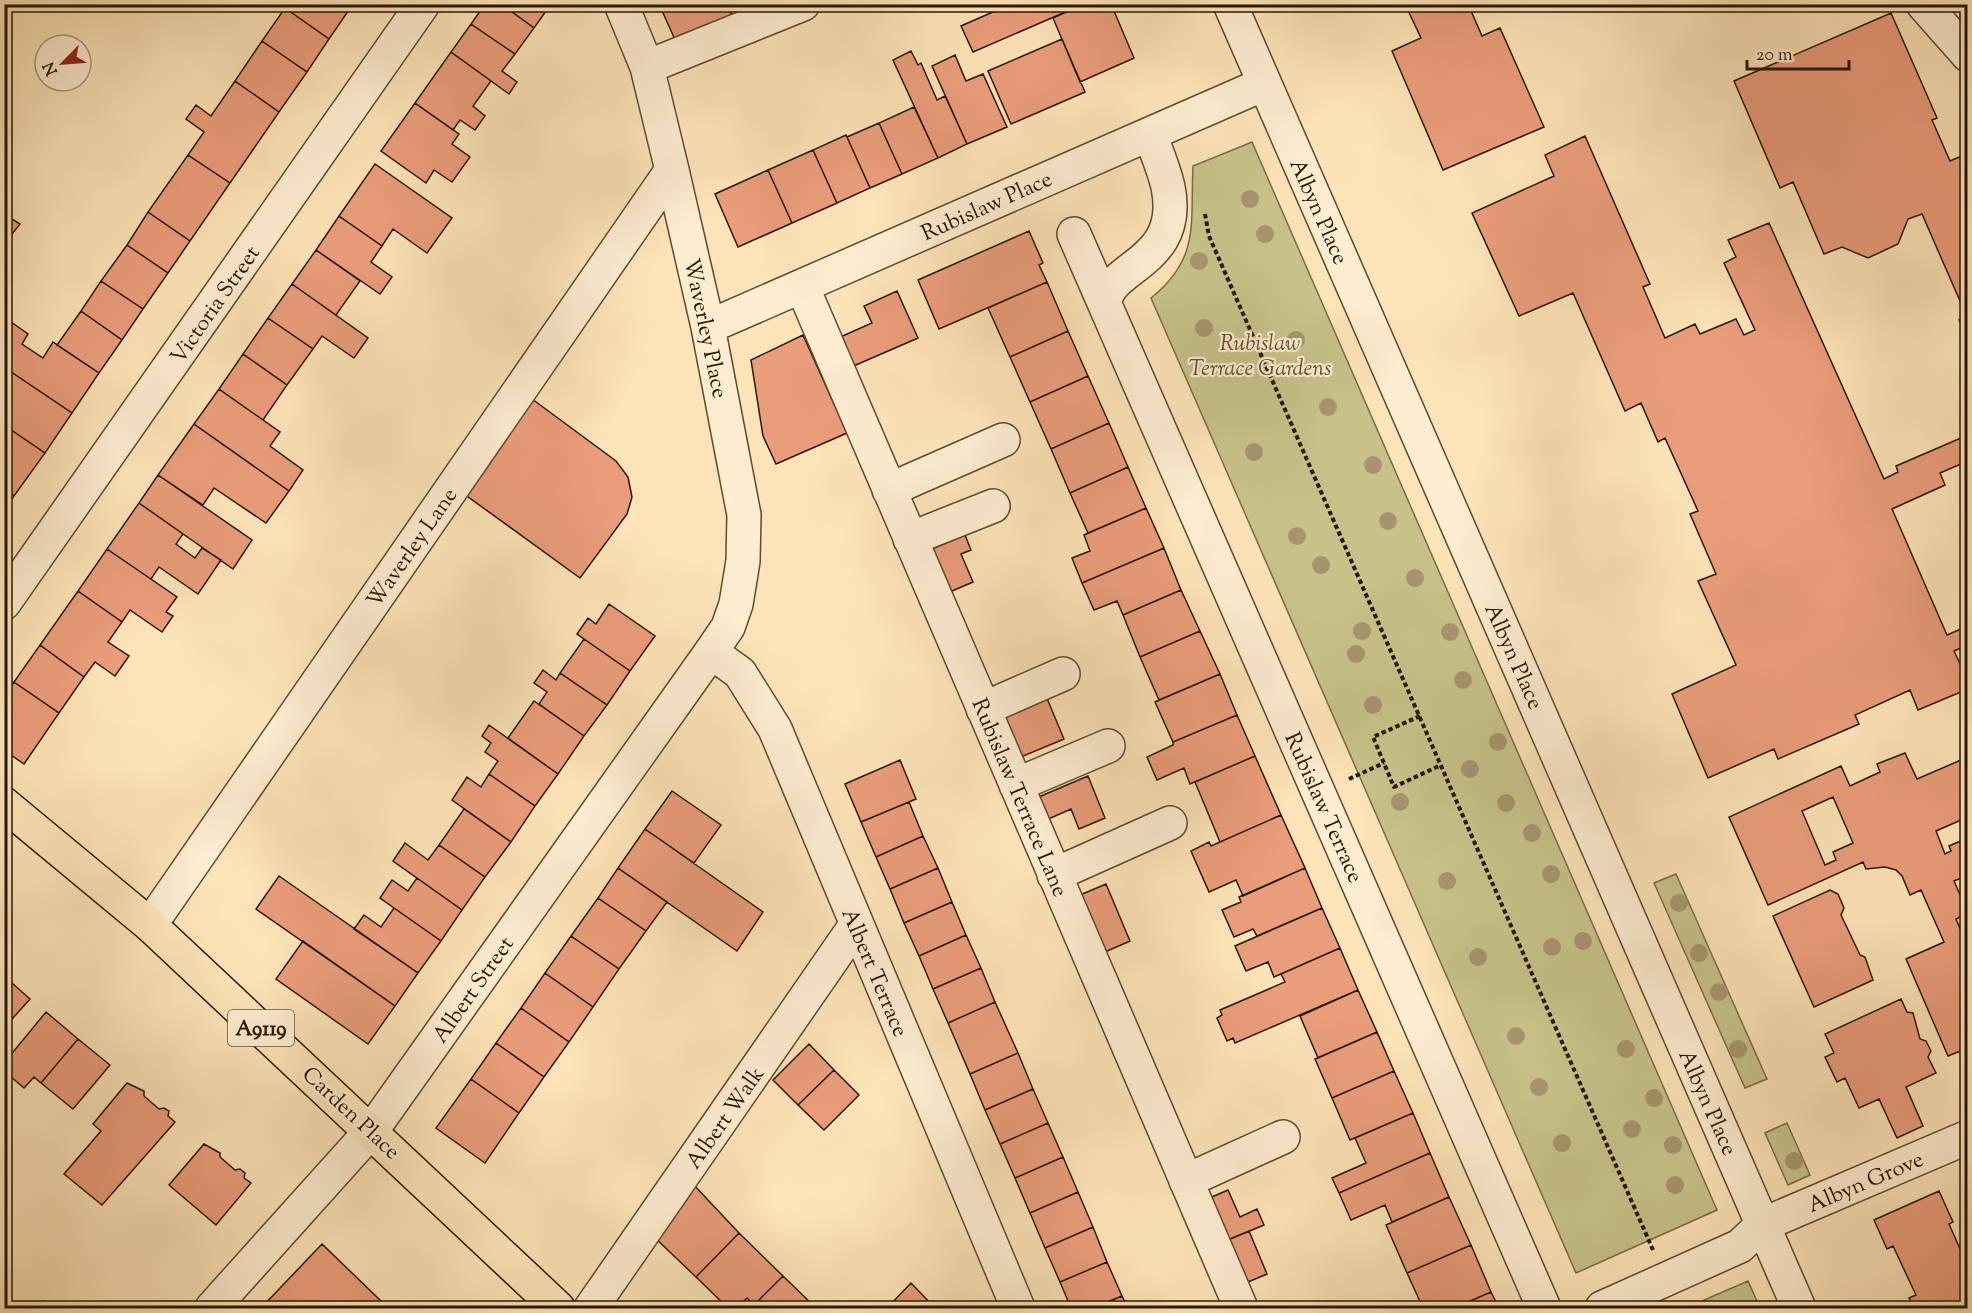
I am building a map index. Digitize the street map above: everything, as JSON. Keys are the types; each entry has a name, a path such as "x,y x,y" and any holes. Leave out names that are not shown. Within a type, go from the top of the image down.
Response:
{"main road":[{"name":"Carden Place","path":"8,813 150,925 372,1130 558,1308"}],"street":[{"name":"Victoria Street","path":"4,603 423,4"},
{"name":"Waverley Place","path":"621,4 647,67 672,170 708,327 744,516 743,561 736,604 728,627 711,652"},
{"path":"647,67 803,4"},
{"name":"Albyn Place","path":"1230,4 1799,1308"},
{"path":"1923,4 1968,55"},
{"name":"Rubislaw Place","path":"708,327 1264,84"},
{"path":"1105,305 1105,297 1112,285 1156,249 1167,224 1168,188 1150,134"},
{"name":"Waverley Lane","path":"150,925 672,170"},
{"name":"Rubislaw Terrace","path":"1074,234 1544,1308"},
{"name":"Rubislaw Terrace Lane","path":"802,286 1241,1308"},
{"path":"889,490 1004,440"},
{"path":"910,539 993,506"},
{"name":"Albert Terrace","path":"711,652 740,673 775,729 1018,1308"},
{"name":"Albert Street","path":"212,1308 372,1130 711,652"},
{"path":"983,709 1063,674"},
{"path":"1016,785 1108,746"},
{"path":"1054,875 1170,824"},
{"name":"Albert Walk","path":"591,1308 856,925"},
{"path":"1186,1181 1283,1137"},
{"name":"Albyn Grove","path":"1762,1225 1968,1137"},
{"path":"1602,1308 1740,1246 1762,1225"}],"path":[{"path":"1204,208 1209,236 1666,1280"},
{"path":"1420,716 1373,737 1394,787 1441,765"}],"green space":[{"name":"Rubislaw Terrace Gardens","path":"1252,142 1717,1210 1576,1273 1151,298 1167,283 1178,268 1190,238 1193,166"},
{"path":"1676,874 1767,1079 1745,1088 1654,883"},
{"path":"1787,1123 1810,1175 1788,1185 1765,1133"},
{"path":"1748,1281 1760,1308 1686,1308"}],"building":[{"path":"287,4 353,4 329,39 285,8"},
{"path":"485,4 501,4 534,28 515,54 471,24"},
{"path":"501,4 551,4 534,28"},
{"path":"659,4 727,4 734,20 677,44"},
{"path":"1011,4 1084,4 973,52 961,26"},
{"path":"1084,4 1111,4 1134,58 1080,82 1053,18"},
{"path":"1405,4 1468,4 1482,36 1500,28 1544,127 1443,170 1392,51 1421,38"},
{"path":"285,8 329,39 307,72 262,41"},
{"path":"1891,13 1937,118 1932,120 1950,161 1964,155 1968,163 1968,339 1959,320 1967,317 1922,214 1908,219 1898,244 1868,258 1842,247 1824,254 1793,182 1780,188 1734,81"},
{"path":"471,24 515,54 502,71 517,82 509,94 451,52"},
{"path":"1062,39 1085,92 1011,124 988,71"},
{"path":"262,41 307,72 279,112 235,81"},
{"path":"911,51 918,65 921,63 937,100 945,96 967,144 938,158 893,60"},
{"path":"451,52 491,81 473,106 485,116 475,130 460,120 453,130 415,103"},
{"path":"955,55 966,81 983,74 1007,127 967,144 932,66"},
{"path":"235,81 279,112 230,183 188,155 204,132 186,119 196,105 211,116"},
{"path":"415,103 459,134 452,144 470,157 452,182 434,170 426,183 381,151"},
{"path":"914,107 938,158 902,174 879,123"},
{"path":"879,123 902,174 870,188 847,137"},
{"path":"846,135 870,188 837,203 813,150"},
{"path":"1585,136 1650,284 1643,287 1665,338 1695,324 1700,334 1736,319 1744,335 1755,330 1724,263 1736,257 1728,240 1769,223 1884,479 1898,472 1896,466 1968,435 1968,461 1940,473 1945,485 1892,509 1947,635 1968,626 1968,645 1954,651 1968,681 1968,689 1918,710 1910,690 1855,715 1859,724 1778,759 1774,749 1708,778 1672,694 1736,665 1698,581 1716,574 1690,514 1698,511 1665,438 1658,442 1641,403 1625,411 1573,293 1519,316 1472,213 1554,176 1545,155"},
{"path":"813,150 837,203 792,223 768,170"},
{"path":"188,155 230,183 190,241 148,212"},
{"path":"375,164 452,218 427,253 393,229 382,246 339,216"},
{"path":"768,170 792,223 738,247 715,194"},
{"path":"148,212 190,241 168,273 127,245"},
{"path":"4,214 20,224 4,244"},
{"path":"339,216 382,246 371,262 392,277 380,294 316,250"},
{"path":"1029,231 1043,263 1039,265 1047,282 939,329 918,280"},
{"path":"127,245 168,273 143,309 101,281"},
{"path":"316,250 360,281 336,315 292,284"},
{"path":"101,281 143,309 122,340 81,311"},
{"path":"1047,282 1068,331 1010,357 988,308"},
{"path":"292,284 368,338 354,358 322,336 313,349 268,318"},
{"path":"897,291 918,338 849,368 836,339 872,323 864,306"},
{"path":"81,311 122,340 99,373 57,345"},
{"path":"4,317 28,334 22,344 43,358 53,342 99,373 72,413 4,367"},
{"path":"268,318 313,349 287,385 243,354"},
{"path":"1068,331 1088,376 1030,402 1010,357"},
{"path":"803,335 847,433 776,464 763,436 751,360"},
{"path":"243,354 287,385 263,420 219,389"},
{"path":"4,367 72,413 45,453 4,425 4,407 11,397 4,392"},
{"path":"1088,376 1109,423 1051,449 1030,402"},
{"path":"219,389 280,432 270,446 303,470 289,491 194,424"},
{"path":"528,396 616,461 628,477 632,497 627,514 580,578 460,491"},
{"path":"1109,423 1128,467 1070,493 1051,449"},
{"path":"194,424 289,491 266,523 214,488 203,505 158,475"},
{"path":"4,425 45,453 14,496 4,489"},
{"path":"1128,467 1146,508 1088,533 1070,493"},
{"path":"158,475 252,540 233,569 139,503"},
{"path":"4,489 14,496 4,510"},
{"path":"139,503 183,534 176,544 195,558 202,548 221,560 198,594 159,567 151,579 107,549"},
{"path":"1146,508 1164,548 1082,583 1072,558 1090,551 1084,535"},
{"path":"965,535 971,550 961,554 973,582 945,594 927,551"},
{"path":"1164,548 1181,590 1123,615 1117,601 1094,610 1082,583"},
{"path":"107,549 177,597 166,612 173,616 162,632 130,610 122,622 78,591"},
{"path":"1181,590 1200,631 1140,657 1123,615"},
{"path":"78,591 122,622 108,642 129,656 115,676 95,662 84,677 40,645"},
{"path":"609,604 655,636 630,671 577,634 588,618 596,624"},
{"path":"1200,631 1220,674 1159,700 1140,657"},
{"path":"584,639 630,671 607,705 560,673"},
{"path":"40,645 84,677 59,713 14,682"},
{"path":"543,670 556,680 560,673 607,705 584,736 539,704 547,692 534,683"},
{"path":"1220,674 1237,715 1173,742 1155,702"},
{"path":"14,682 59,713 24,764 4,750 4,696"},
{"path":"1046,696 1064,739 1016,759 998,716"},
{"path":"534,701 584,736 558,774 508,738"},
{"path":"1237,715 1255,756 1190,784 1184,768 1157,780 1147,757 1173,745 1173,742"},
{"path":"489,725 558,774 535,806 489,774 498,761 485,752 491,743 482,736"},
{"path":"1905,753 1917,779 1968,757 1968,817 1936,831 1945,854 1951,851 1949,846 1968,838 1968,884 1964,877 1954,881 1968,913 1956,919 1962,933 1968,930 1968,1048 1948,1056 1906,959 1944,942 1921,890 1910,895 1902,876 1896,870 1885,867 1866,869 1863,862 1768,905 1729,817 1841,766 1850,786 1880,772 1877,764","holes":["1833,797 1853,843 1833,852 1836,860 1825,865 1802,811"]},
{"path":"1255,756 1281,815 1220,842 1195,782"},
{"path":"900,760 916,799 861,822 845,784"},
{"path":"489,774 535,806 511,842 452,800 467,777 481,787"},
{"path":"1088,776 1105,818 1079,829 1071,809 1044,821 1034,799"},
{"path":"672,791 721,825 694,863 645,829"},
{"path":"909,802 923,836 876,857 861,822"},
{"path":"464,809 511,842 485,877 439,845"},
{"path":"1281,815 1305,868 1243,896 1236,880 1209,892 1191,851 1209,842 1211,846"},
{"path":"645,829 763,912 737,951 618,868"},
{"path":"923,836 938,868 890,889 876,857"},
{"path":"405,843 428,860 439,845 485,877 462,910 393,861"},
{"path":"618,868 667,902 646,931 598,898"},
{"path":"938,868 952,902 904,923 890,889"},
{"path":"1305,868 1322,908 1257,936 1253,929 1234,937 1222,910 1241,902 1239,897"},
{"path":"279,876 418,973 395,1006 256,909"},
{"path":"417,878 462,910 441,941 380,898 392,880 408,891"},
{"path":"1106,884 1130,941 1098,955 1073,898"},
{"path":"1830,890 1838,894 1844,908 1841,915 1860,955 1865,957 1873,980 1814,1007 1773,916"},
{"path":"598,898 646,931 619,969 571,936"},
{"path":"952,902 966,935 919,956 904,923"},
{"path":"394,908 441,941 418,973 354,929 364,915 381,927"},
{"path":"1322,908 1340,948 1274,977 1268,962 1246,971 1235,946"},
{"path":"966,935 981,968 933,989 919,956"},
{"path":"571,936 619,969 593,1007 545,973"},
{"path":"303,941 395,1006 368,1044 276,979"},
{"path":"1340,948 1358,990 1235,1043 1233,1038 1227,1041 1217,1018 1222,1015 1220,1010 1285,982 1281,974"},
{"path":"981,968 995,1002 948,1023 933,989"},
{"path":"545,973 593,1007 569,1042 521,1008"},
{"path":"4,976 30,999 4,1028"},
{"path":"1358,990 1377,1032 1318,1058 1300,1016"},
{"path":"1901,999 1907,1012 1913,1013 1920,1039 1926,1041 1931,1051 1928,1057 1936,1073 1906,1087 1923,1126 1897,1138 1879,1099 1859,1108 1845,1078 1837,1082 1825,1057 1834,1053 1825,1034"},
{"path":"995,1002 1018,1053 970,1074 948,1023"},
{"path":"521,1008 569,1042 544,1077 496,1043"},
{"path":"46,1012 78,1039 41,1083 34,1077 24,1088 4,1071 4,1067 11,1058 9,1057"},
{"path":"1377,1032 1394,1071 1332,1098 1315,1059"},
{"path":"78,1039 110,1065 73,1109 41,1083"},
{"path":"496,1043 544,1077 519,1113 471,1079"},
{"path":"809,1044 834,1070 798,1105 773,1080"},
{"path":"1018,1053 1033,1089 985,1110 970,1074"},
{"path":"834,1070 859,1095 824,1130 798,1105"},
{"path":"1394,1071 1413,1113 1350,1140 1332,1098"},
{"path":"471,1079 519,1113 485,1163 436,1128"},
{"path":"127,1083 144,1091 144,1096 159,1109 164,1108 169,1111 168,1116 175,1122 102,1205 64,1174 101,1131 93,1124"},
{"path":"1033,1089 1048,1123 1000,1144 985,1110"},
{"path":"1413,1113 1430,1153 1339,1193 1332,1178 1366,1163 1355,1138"},
{"path":"1048,1123 1063,1157 1015,1178 1000,1144"},
{"path":"204,1144 220,1153 220,1157 235,1170 240,1169 245,1173 244,1178 251,1183 216,1225 169,1185"},
{"path":"1430,1153 1449,1197 1392,1222 1385,1205 1351,1220 1339,1193"},
{"path":"1063,1157 1078,1192 1030,1213 1015,1178"},
{"path":"692,1183 739,1233 696,1277 653,1236"},
{"path":"1228,1190 1240,1217 1257,1209 1264,1225 1223,1242 1205,1200"},
{"path":"1939,1191 1953,1222 1949,1224 1965,1260 1968,1259 1968,1307 1965,1308 1914,1308 1909,1298 1916,1295 1893,1246 1887,1249 1874,1220"},
{"path":"1078,1192 1093,1227 1045,1248 1030,1213"},
{"path":"1449,1197 1471,1245 1407,1273 1386,1225"},
{"path":"1093,1227 1107,1262 1060,1282 1045,1248"},
{"path":"1249,1231 1267,1274 1241,1285 1223,1242"},
{"path":"739,1233 783,1276 754,1305 747,1298 736,1308 728,1308 696,1277"},
{"path":"322,1244 381,1301 374,1308 261,1308"},
{"path":"1471,1245 1491,1292 1454,1308 1423,1308 1407,1273"},
{"path":"1107,1262 1122,1296 1092,1308 1071,1308 1060,1282"},
{"path":"783,1276 816,1308 758,1308 754,1305"},
{"path":"911,1283 935,1308 887,1308"},
{"path":"1491,1292 1499,1308 1454,1308"},
{"path":"1122,1296 1128,1308 1092,1308"},
{"path":"43,1301 52,1308 36,1308"}]}
